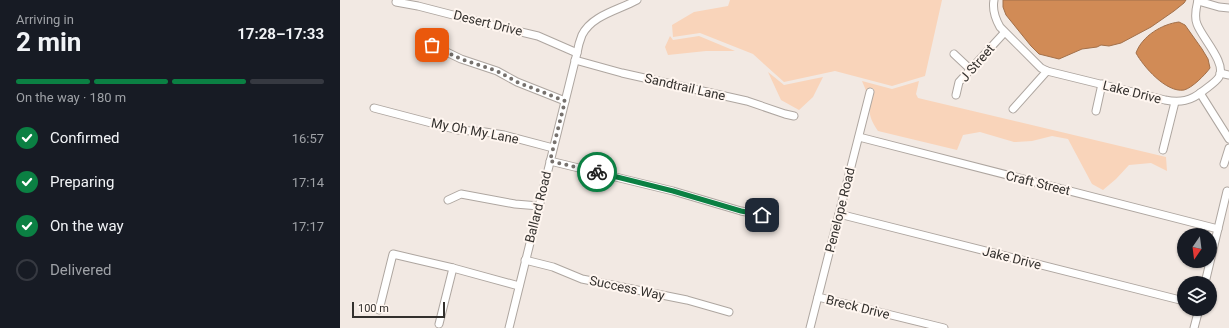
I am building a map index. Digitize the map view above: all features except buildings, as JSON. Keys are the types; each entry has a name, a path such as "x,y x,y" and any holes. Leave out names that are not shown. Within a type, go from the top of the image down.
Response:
{"street":[{"name":"Ballard Road","path":"509,328 582,35 589,25 599,18 637,0"},
{"name":"Lake Drive","path":"994,0 993,11 1004,32 1041,68 1047,71 1175,102 1184,101 1200,93 1218,78 1220,73"},
{"path":"1229,8 1219,7 1198,0 1196,12 1198,25 1220,65 1220,73 1229,76"},
{"name":"Desert Drive","path":"396,2 418,6 538,36 576,56"},
{"name":"J Street","path":"956,95 959,82 1004,32"},
{"path":"432,45 461,59 497,71 517,82 565,101"},
{"path":"954,54 970,69"},
{"name":"Sandtrail Lane","path":"576,56 622,73 747,101 794,116"},
{"path":"1013,109 1047,71"},
{"path":"1096,110 1102,84"},
{"name":"Penelope Road","path":"810,328 870,92"},
{"path":"1200,93 1229,139"},
{"path":"1163,150 1175,102"},
{"name":"My Oh My Lane","path":"374,108 458,130 504,135 553,148"},
{"name":"Craft Street","path":"859,137 1218,228"},
{"path":"1224,164 1229,148"},
{"path":"550,161 673,191 741,211 762,215"},
{"path":"1207,276 1227,191"},
{"path":"448,200 461,194 515,204 539,206"},
{"name":"Jake Drive","path":"839,214 1177,299"},
{"path":"379,310 393,254 453,268 519,286"},
{"name":"Success Way","path":"525,260 553,267 582,279 687,300 729,312"},
{"path":"439,324 453,268"},
{"name":"Breck Drive","path":"818,297 944,328"},
{"path":"1194,328 1197,316"}],"shaded area":[{"path":"730,0 942,0 925,76 892,86 835,71 784,82 753,54 700,33 673,37 672,25 694,12 728,6"},
{"path":"1003,0 1186,0 1174,11 1151,27 1121,43 1082,49 1059,59 1039,54 1031,46 1006,15 1003,7"},
{"path":"1179,22 1185,25 1202,49 1208,59 1210,68 1191,87 1184,90 1177,90 1170,87 1156,78 1144,65 1136,53 1143,41 1153,32 1166,25"},
{"path":"670,36 673,40 699,36 735,51 706,51 668,55 665,47"},
{"path":"768,72 784,85 823,77 813,97 799,110 781,100"},
{"path":"862,81 892,89 919,81 916,94 918,98 1166,157 1167,171 1151,163 1129,165 1103,190 1092,184 1068,139 1052,136 1032,141 1014,142 980,132 963,135 957,150 878,131 870,115 874,89 869,88 867,93"}],"way so far":[{"path":"432,45 461,59 497,71 517,82 565,101 550,161 597,172"}],"route":[{"path":"597,172 673,191 741,211 762,215"}]}
